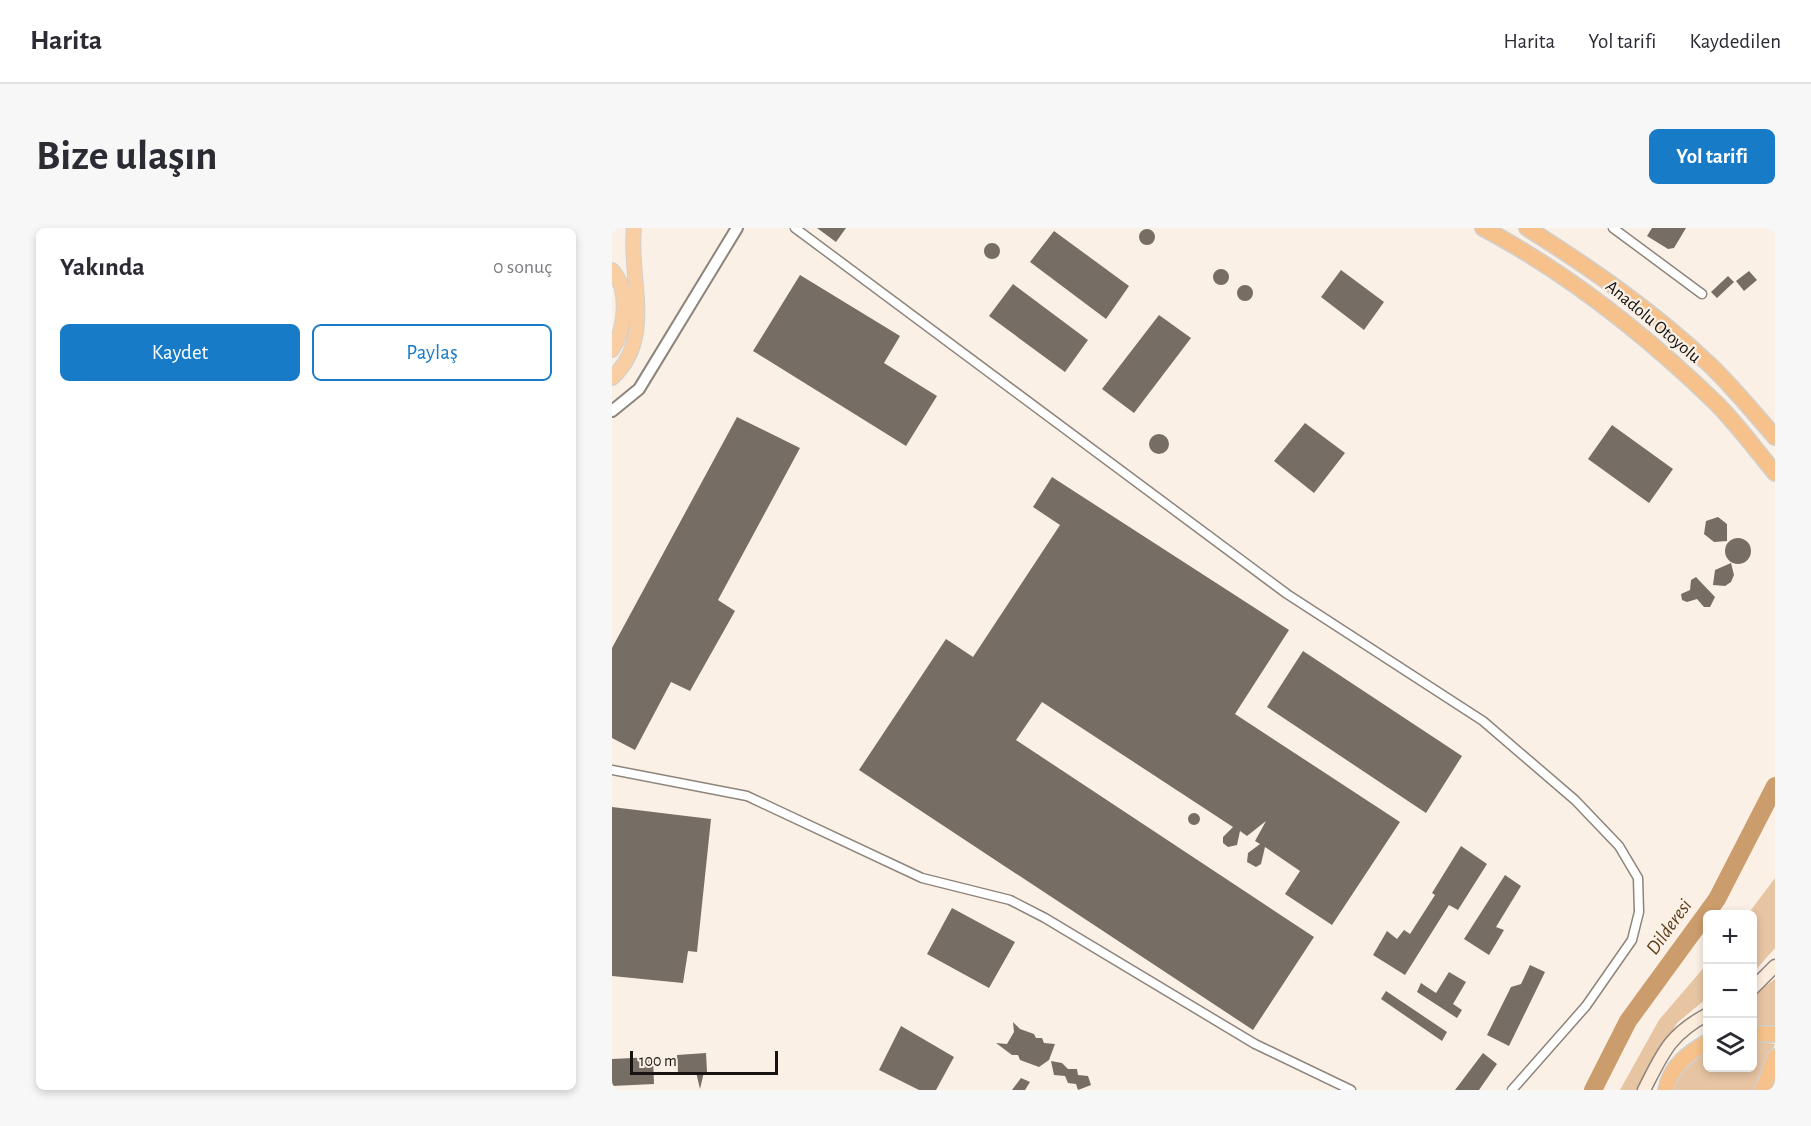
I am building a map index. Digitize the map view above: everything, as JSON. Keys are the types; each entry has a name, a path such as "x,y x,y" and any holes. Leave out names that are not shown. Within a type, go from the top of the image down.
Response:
{"highway":[{"path":"612,378 632,347 638,325 633,256 634,228"},
{"name":"Anadolu Otoyolu","path":"1483,228 1548,266 1598,300 1646,339 1717,405 1775,473"},
{"name":"Anadolu Otoyolu","path":"1527,228 1586,265 1647,310 1712,366 1775,437"},
{"path":"612,270 621,288 622,301 622,330 612,350"},
{"path":"1757,1034 1775,1034"},
{"path":"1666,1090 1676,1066 1690,1052 1703,1044"},
{"path":"1763,1090 1775,1057"},
{"path":"1770,1090 1775,1076"}],"main road":[{"path":"1757,984 1775,966"},
{"path":"1644,1090 1663,1053 1683,1027 1703,1016"}],"street":[{"path":"612,411 639,389 737,228"},
{"path":"795,228 1287,594 1484,721 1575,800 1618,846 1638,878 1639,912 1632,940 1586,1006 1512,1090"},
{"path":"1613,228 1702,294"},
{"path":"612,770 747,796 922,878 1010,900 1045,918 1255,1044 1351,1090"}],"shaded area":[{"path":"1775,878 1775,948 1757,968 1757,910 1751,910"},
{"path":"1703,969 1703,1001 1677,1023 1637,1090 1620,1090 1659,1020"},
{"path":"1775,979 1775,1026 1757,1027 1757,992"},
{"path":"1757,1042 1775,1044 1758,1090 1672,1090 1686,1065 1703,1051 1703,1072 1757,1072"}],"building":[{"path":"817,228 846,228 836,242"},
{"path":"1652,228 1686,228 1674,248 1668,249 1647,236"},
{"path":"1144,229 1150,229 1155,237 1153,243 1144,245 1139,240 1139,234"},
{"path":"1054,231 1129,286 1106,319 1030,262"},
{"path":"989,243 995,243 1000,251 998,257 989,259 984,254 984,248"},
{"path":"1218,269 1224,269 1229,277 1227,283 1218,285 1213,280 1213,274"},
{"path":"1341,270 1384,302 1364,330 1321,297"},
{"path":"1749,271 1757,280 1744,291 1736,281"},
{"path":"800,275 900,336 884,363 937,396 906,446 753,351"},
{"path":"1728,276 1734,282 1717,298 1711,292"},
{"path":"1013,284 1088,340 1065,372 989,316"},
{"path":"1242,285 1248,285 1253,293 1251,299 1242,301 1237,296 1237,290"},
{"path":"1159,315 1191,338 1134,413 1102,389"},
{"path":"737,417 800,448 718,600 735,611 690,691 671,682 635,750 612,738 612,648"},
{"path":"1305,423 1345,453 1314,493 1274,461"},
{"path":"1612,425 1673,469 1649,503 1588,459"},
{"path":"1159,434 1166,437 1169,444 1166,451 1159,454 1152,451 1149,444 1152,437"},
{"path":"1052,477 1289,630 1235,714 1400,822 1332,925 1285,894 1300,871 1265,847 1261,864 1256,867 1247,862 1248,853 1260,844 1255,841 1266,821 1247,836 1240,831 1237,845 1228,847 1223,843 1223,837 1233,827 1042,702 1016,740 1314,937 1253,1030 859,770 946,639 973,657 1060,525 1033,507"},
{"path":"1718,517 1727,524 1727,541 1714,542 1704,534 1706,521"},
{"path":"1738,538 1747,542 1751,551 1747,560 1738,564 1729,560 1725,551 1729,542"},
{"path":"1731,563 1734,575 1731,582 1725,586 1713,585 1715,570"},
{"path":"1696,577 1715,597 1710,607 1704,607 1697,599 1687,602 1682,600 1681,594 1690,590 1691,580"},
{"path":"1303,651 1462,756 1426,813 1267,707"},
{"path":"612,807 711,819 697,952 688,951 683,983 612,976"},
{"path":"1196,813 1200,819 1196,825 1192,825 1188,817"},
{"path":"1461,846 1487,864 1458,910 1449,905 1405,975 1373,955 1387,931 1397,939 1404,930 1410,934 1435,895 1432,893"},
{"path":"1505,875 1521,886 1496,927 1504,930 1489,955 1464,939"},
{"path":"952,908 1015,942 989,988 927,954"},
{"path":"1530,965 1545,972 1509,1046 1487,1035 1511,987 1521,984"},
{"path":"1449,972 1466,982 1453,1004 1462,1010 1457,1018 1417,992 1421,983 1436,993"},
{"path":"1386,991 1447,1032 1442,1041 1381,999"},
{"path":"1013,1022 1020,1029 1034,1034 1036,1038 1042,1038 1044,1043 1055,1044 1049,1060 1039,1067 1020,1060 1018,1055 1012,1055 996,1043 1007,1044 1014,1032"},
{"path":"901,1026 954,1057 936,1090 919,1090 879,1070"},
{"path":"706,1053 707,1072 704,1072 700,1089 696,1072 678,1073 677,1055"},
{"path":"1483,1053 1497,1064 1479,1090 1455,1090"},
{"path":"653,1057 654,1084 612,1086 612,1059"},
{"path":"1051,1061 1062,1063 1068,1069 1077,1069 1078,1075 1088,1076 1091,1085 1078,1090 1076,1084 1068,1083 1065,1076 1054,1075"},
{"path":"1021,1078 1030,1082 1025,1090 1012,1090"}],"waterway":[{"name":"Dilderesi","path":"1593,1090 1628,1021 1717,899 1775,786"}]}
